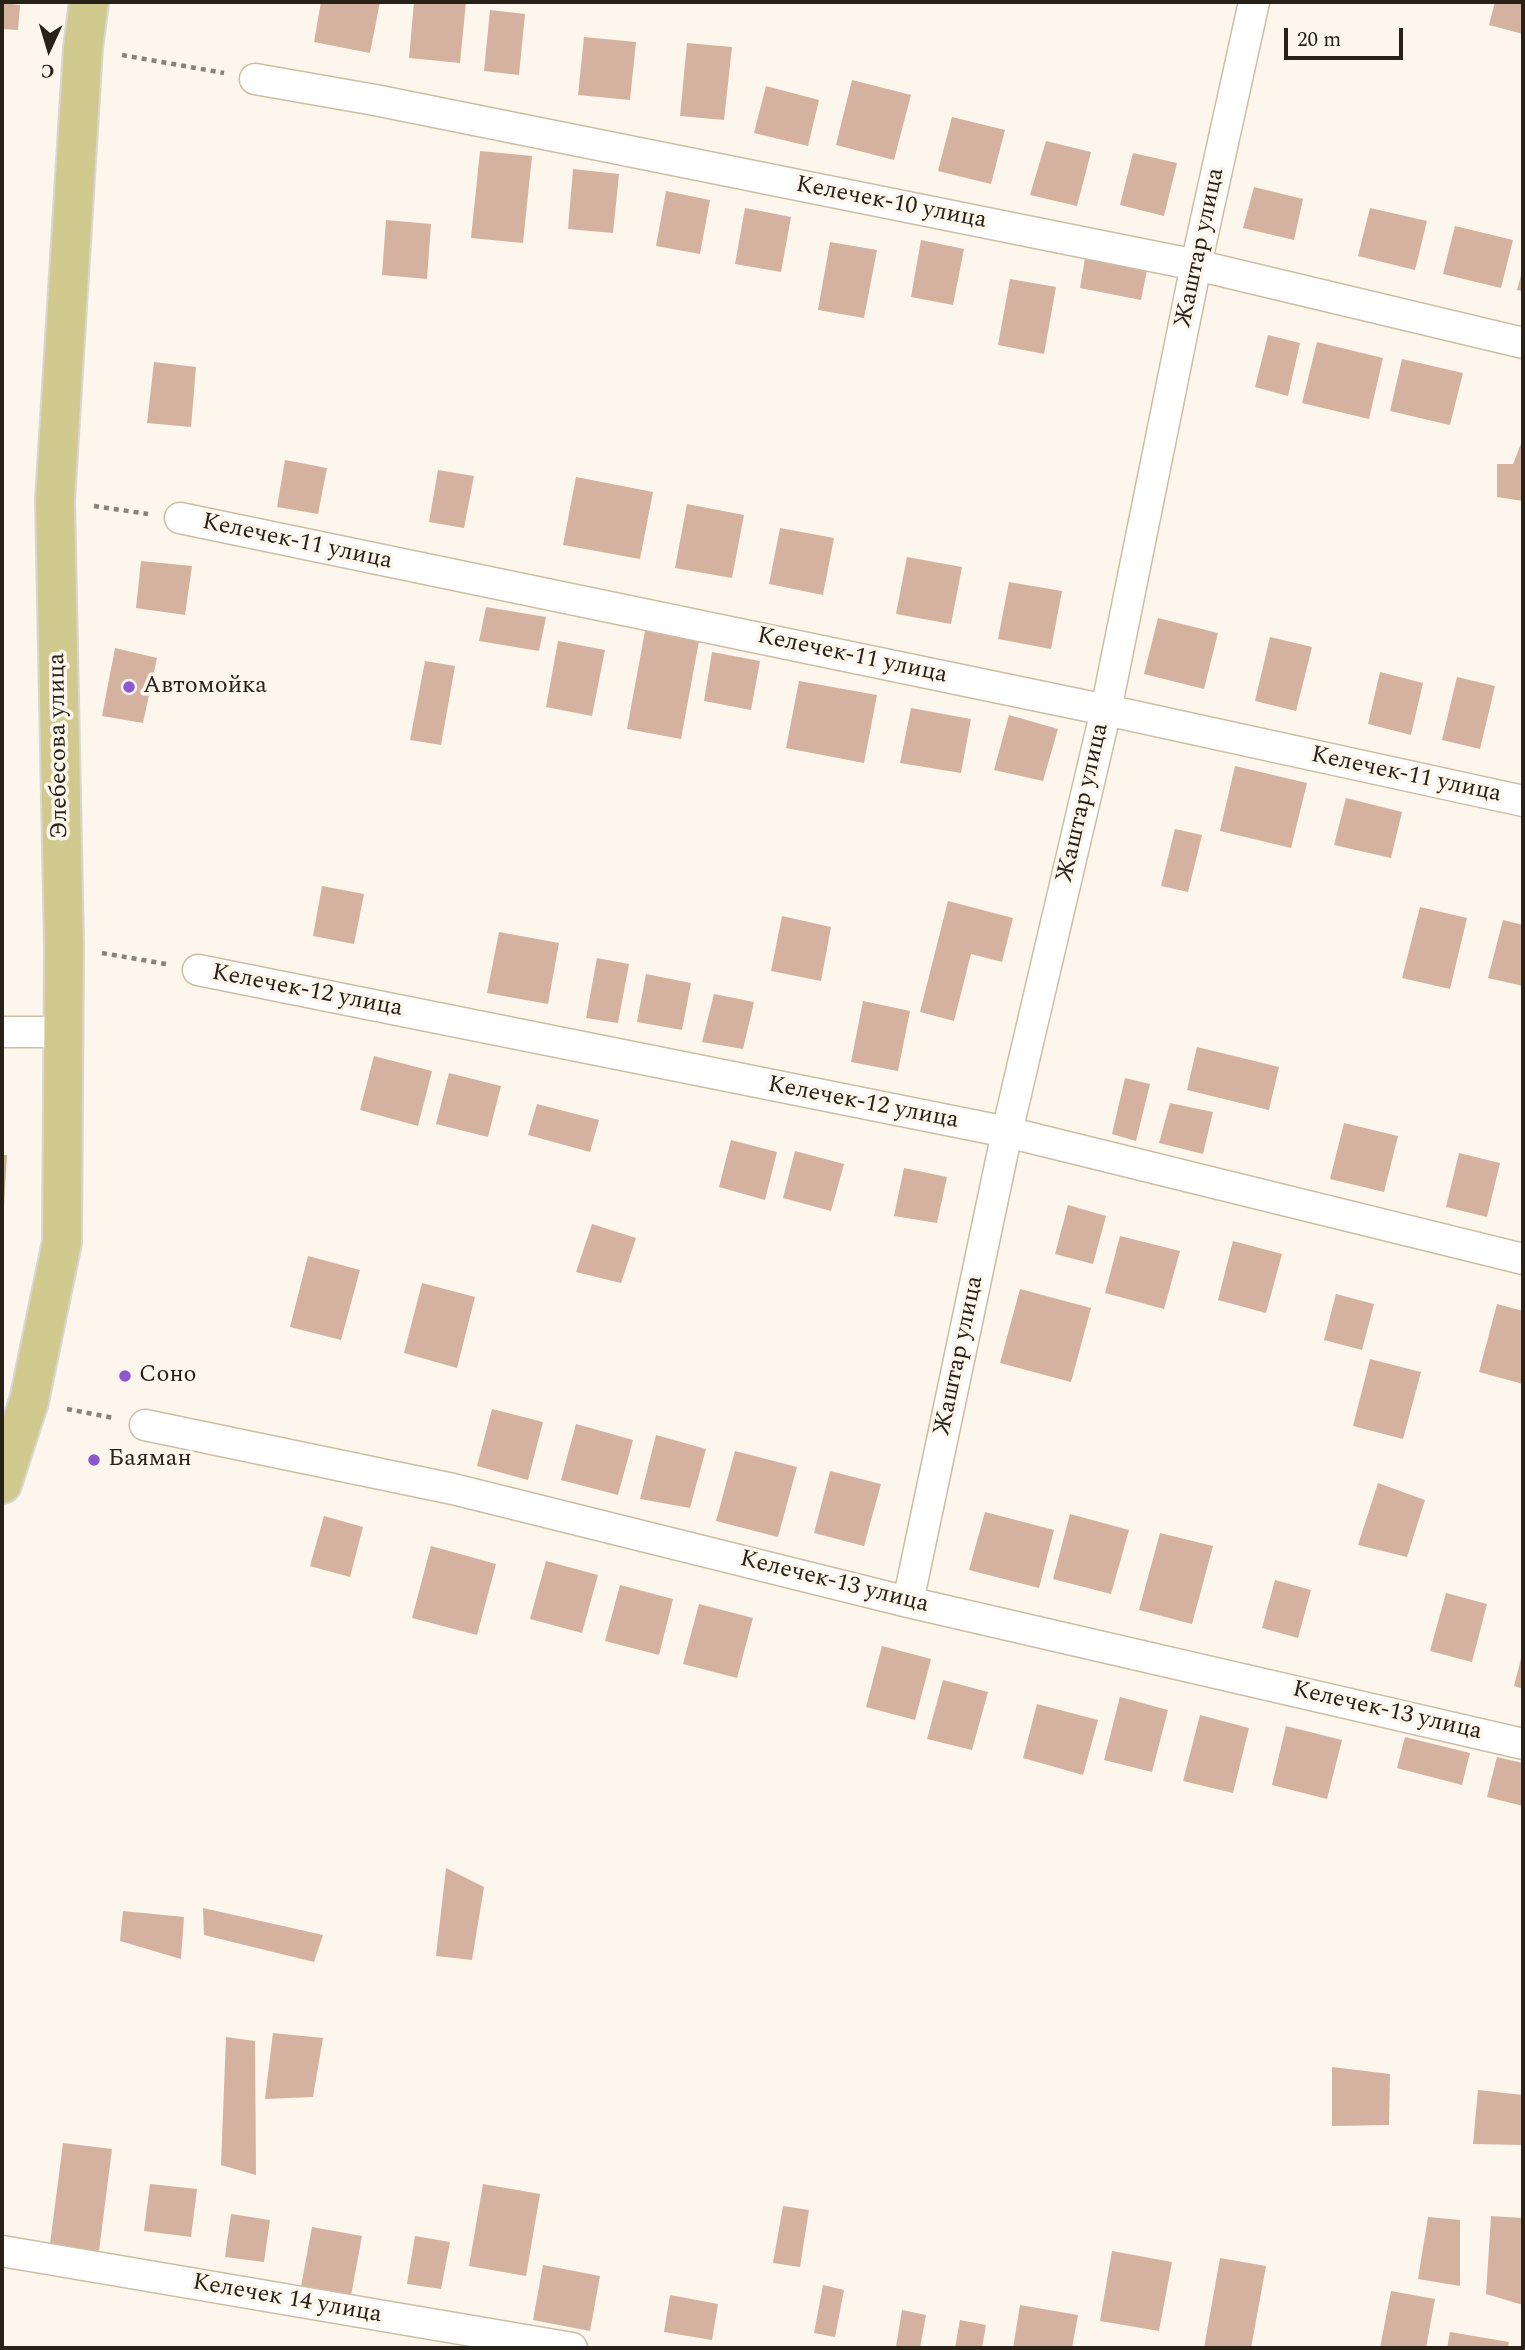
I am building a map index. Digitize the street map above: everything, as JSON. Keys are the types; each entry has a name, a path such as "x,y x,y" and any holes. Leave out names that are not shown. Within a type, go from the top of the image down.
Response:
{"main road":[{"name":"Элебесова улица","path":"2,1484 29,1401 62,1242 64,946 55,500 83,48 89,2"}],"street":[{"name":"Жаштар улица","path":"908,1602 1007,1132 1106,709 1196,265 1254,2"},
{"name":"Келечек-10 улица","path":"255,79 375,100 1196,265 1523,343"},
{"name":"Келечек-11 улица","path":"180,518 1106,709 1523,801"},
{"name":"Келечек-12 улица","path":"198,970 1007,1132 1523,1259"},
{"path":"2,1032 64,1032"},
{"name":"Келечек-13 улица","path":"145,1425 453,1489 908,1602 1523,1744"},
{"name":"Келечек 14 улица","path":"2,2251 572,2348"}],"path":[{"path":"83,48 255,79"},
{"path":"55,500 180,518"},
{"path":"64,946 198,970"},
{"path":"29,1401 145,1425"}],"building":[{"path":"321,2 380,2 370,53 314,42"},
{"path":"414,2 466,2 460,63 409,58"},
{"path":"1495,2 1523,2 1523,34 1489,25"},
{"path":"2,3 20,5 18,30 2,29"},
{"path":"490,10 525,14 519,75 484,71"},
{"path":"584,37 636,42 630,100 578,95"},
{"path":"687,43 732,47 724,120 680,116"},
{"path":"852,80 911,95 894,160 836,145"},
{"path":"766,86 819,100 808,146 754,133"},
{"path":"952,117 1005,130 991,184 938,171"},
{"path":"1046,141 1091,152 1077,206 1030,195"},
{"path":"480,151 532,156 523,243 471,238"},
{"path":"1133,153 1177,163 1164,216 1120,205"},
{"path":"573,169 619,174 613,233 568,229"},
{"path":"1254,187 1303,199 1294,240 1243,228"},
{"path":"666,191 710,200 700,254 656,246"},
{"path":"745,208 791,217 781,272 735,264"},
{"path":"1370,208 1427,221 1415,270 1358,256"},
{"path":"386,220 431,224 427,279 382,275"},
{"path":"1455,226 1513,240 1501,288 1443,274"},
{"path":"921,240 964,249 953,305 911,297"},
{"path":"830,242 877,250 864,318 818,310"},
{"path":"1085,258 1147,270 1141,300 1080,288"},
{"path":"1523,268 1523,291 1517,290"},
{"path":"1010,279 1056,287 1044,354 998,345"},
{"path":"1268,335 1300,343 1288,396 1255,387"},
{"path":"1317,342 1383,358 1369,419 1302,403"},
{"path":"1402,359 1463,373 1450,425 1390,411"},
{"path":"154,362 196,367 191,427 147,423"},
{"path":"1523,439 1523,501 1497,497 1497,464 1513,464"},
{"path":"285,460 327,468 318,514 277,507"},
{"path":"438,470 474,476 464,528 429,522"},
{"path":"576,477 653,492 640,559 563,545"},
{"path":"687,504 744,515 732,578 675,568"},
{"path":"780,528 834,538 823,595 769,584"},
{"path":"907,557 962,567 951,624 896,614"},
{"path":"141,561 192,566 185,615 136,608"},
{"path":"1009,582 1062,591 1051,649 998,639"},
{"path":"486,607 546,617 539,651 479,641"},
{"path":"1158,618 1218,633 1204,689 1144,674"},
{"path":"645,631 699,641 681,739 627,729"},
{"path":"1270,637 1312,647 1296,711 1255,701"},
{"path":"558,641 605,650 592,716 546,707"},
{"name":"Автомойка","path":"115,648 157,658 143,723 102,716"},
{"path":"712,652 760,661 751,710 704,701"},
{"path":"425,661 455,666 441,745 410,740"},
{"path":"1380,672 1423,683 1411,735 1368,724"},
{"path":"1457,677 1495,686 1480,749 1442,740"},
{"path":"799,681 877,695 864,763 786,748"},
{"path":"911,708 971,719 961,773 900,763"},
{"path":"1009,715 1058,729 1043,781 994,770"},
{"path":"1235,766 1307,783 1291,848 1220,831"},
{"path":"1346,798 1402,812 1391,858 1334,845"},
{"path":"1175,829 1202,835 1188,892 1161,886"},
{"path":"322,886 364,894 354,944 313,936"},
{"path":"948,901 1013,918 1002,962 971,954 954,1021 920,1012"},
{"path":"1420,907 1467,918 1450,989 1402,978"},
{"path":"782,916 831,927 821,981 771,971"},
{"path":"1503,920 1523,925 1523,986 1488,978"},
{"path":"499,932 559,943 548,1004 487,993"},
{"path":"597,958 629,964 618,1023 586,1018"},
{"path":"646,974 691,983 682,1030 637,1022"},
{"path":"714,994 754,1002 743,1049 702,1042"},
{"path":"863,1001 910,1011 898,1071 851,1062"},
{"path":"1197,1047 1279,1067 1269,1110 1187,1090"},
{"path":"374,1056 432,1071 418,1126 360,1110"},
{"path":"449,1073 501,1086 488,1137 436,1124"},
{"path":"1125,1078 1150,1084 1136,1141 1112,1134"},
{"path":"1170,1103 1213,1112 1203,1154 1159,1143"},
{"path":"537,1104 599,1120 590,1152 528,1135"},
{"path":"1344,1123 1398,1136 1384,1192 1330,1179"},
{"path":"731,1140 777,1152 765,1200 719,1187"},
{"path":"795,1151 844,1164 831,1211 783,1198"},
{"path":"1459,1153 1500,1163 1487,1217 1446,1207"},
{"path":"2,1155 7,1155 4,1205 2,1204"},
{"path":"904,1168 947,1177 937,1223 894,1216"},
{"path":"1068,1205 1106,1216 1093,1264 1055,1254"},
{"path":"592,1224 636,1238 621,1283 576,1272"},
{"path":"1120,1236 1180,1251 1164,1309 1105,1293"},
{"path":"1233,1241 1282,1254 1266,1313 1218,1300"},
{"path":"308,1256 360,1270 341,1340 290,1327"},
{"path":"422,1283 475,1297 457,1368 404,1353"},
{"path":"1020,1289 1091,1308 1071,1382 1000,1363"},
{"path":"1336,1294 1374,1304 1362,1350 1324,1340"},
{"path":"1497,1304 1523,1311 1523,1384 1479,1372"},
{"path":"1370,1359 1421,1372 1403,1439 1353,1426"},
{"path":"492,1409 543,1422 528,1480 477,1466"},
{"path":"576,1424 633,1440 618,1495 561,1480"},
{"path":"656,1435 706,1449 690,1508 640,1499"},
{"path":"735,1451 797,1467 778,1537 716,1521"},
{"path":"830,1471 881,1484 864,1546 814,1533"},
{"path":"1378,1483 1425,1500 1407,1557 1358,1545"},
{"path":"985,1512 1054,1530 1039,1588 969,1570"},
{"path":"1070,1514 1129,1530 1111,1594 1053,1579"},
{"path":"324,1516 363,1527 350,1577 310,1566"},
{"path":"1160,1533 1213,1546 1192,1624 1139,1610"},
{"path":"431,1546 496,1564 477,1635 412,1618"},
{"path":"546,1561 598,1575 582,1633 530,1619"},
{"path":"1275,1580 1311,1590 1298,1638 1262,1628"},
{"path":"620,1585 673,1599 659,1655 605,1641"},
{"path":"1446,1593 1487,1604 1472,1662 1430,1651"},
{"path":"699,1604 753,1618 737,1678 683,1664"},
{"path":"882,1646 931,1659 915,1720 866,1707"},
{"path":"1523,1655 1523,1689 1514,1686"},
{"path":"943,1680 988,1692 972,1750 927,1739"},
{"path":"1120,1697 1168,1710 1152,1772 1104,1760"},
{"path":"1037,1704 1098,1720 1083,1775 1023,1758"},
{"path":"1200,1715 1249,1728 1233,1793 1183,1781"},
{"path":"1286,1726 1342,1740 1327,1799 1272,1785"},
{"path":"1405,1737 1470,1753 1462,1785 1397,1768"},
{"path":"1497,1757 1523,1763 1523,1806 1487,1797"},
{"path":"446,1868 484,1887 472,1960 436,1956"},
{"path":"203,1908 323,1935 314,1962 204,1935"},
{"path":"123,1911 184,1917 181,1959 120,1941"},
{"path":"273,2033 323,2038 313,2097 265,2099"},
{"path":"226,2037 255,2041 256,2175 221,2165"},
{"path":"1332,2067 1390,2074 1389,2125 1332,2126"},
{"path":"1478,2090 1523,2095 1523,2145 1473,2144"},
{"path":"63,2143 112,2149 99,2251 50,2244"},
{"path":"150,2184 197,2189 191,2237 144,2231"},
{"path":"483,2184 540,2194 526,2276 469,2266"},
{"path":"783,2206 809,2210 800,2267 773,2263"},
{"path":"231,2214 270,2220 264,2262 225,2257"},
{"path":"1491,2216 1523,2218 1523,2305 1486,2294"},
{"path":"1428,2217 1460,2220 1460,2286 1418,2279"},
{"path":"312,2227 362,2236 350,2301 300,2292"},
{"path":"415,2236 450,2242 441,2289 407,2284"},
{"path":"1112,2251 1172,2262 1159,2331 1100,2321"},
{"path":"1220,2258 1266,2266 1251,2348 1204,2348"},
{"path":"543,2265 600,2276 590,2331 533,2320"},
{"path":"823,2285 844,2290 835,2337 814,2333"},
{"path":"1391,2291 1435,2299 1426,2348 1380,2348"},
{"path":"670,2295 718,2304 712,2340 664,2332"},
{"path":"1020,2305 1078,2315 1072,2348 1013,2348"},
{"path":"902,2310 926,2315 920,2348 896,2347"},
{"path":"960,2320 986,2325 982,2348 955,2348"},
{"path":"1450,2332 1509,2342 1508,2348 1447,2348"}],"place":[{"name":"Автомойка","path":"129,687"},
{"name":"Соно","path":"125,1376"},
{"name":"Баяман","path":"94,1460"}]}
